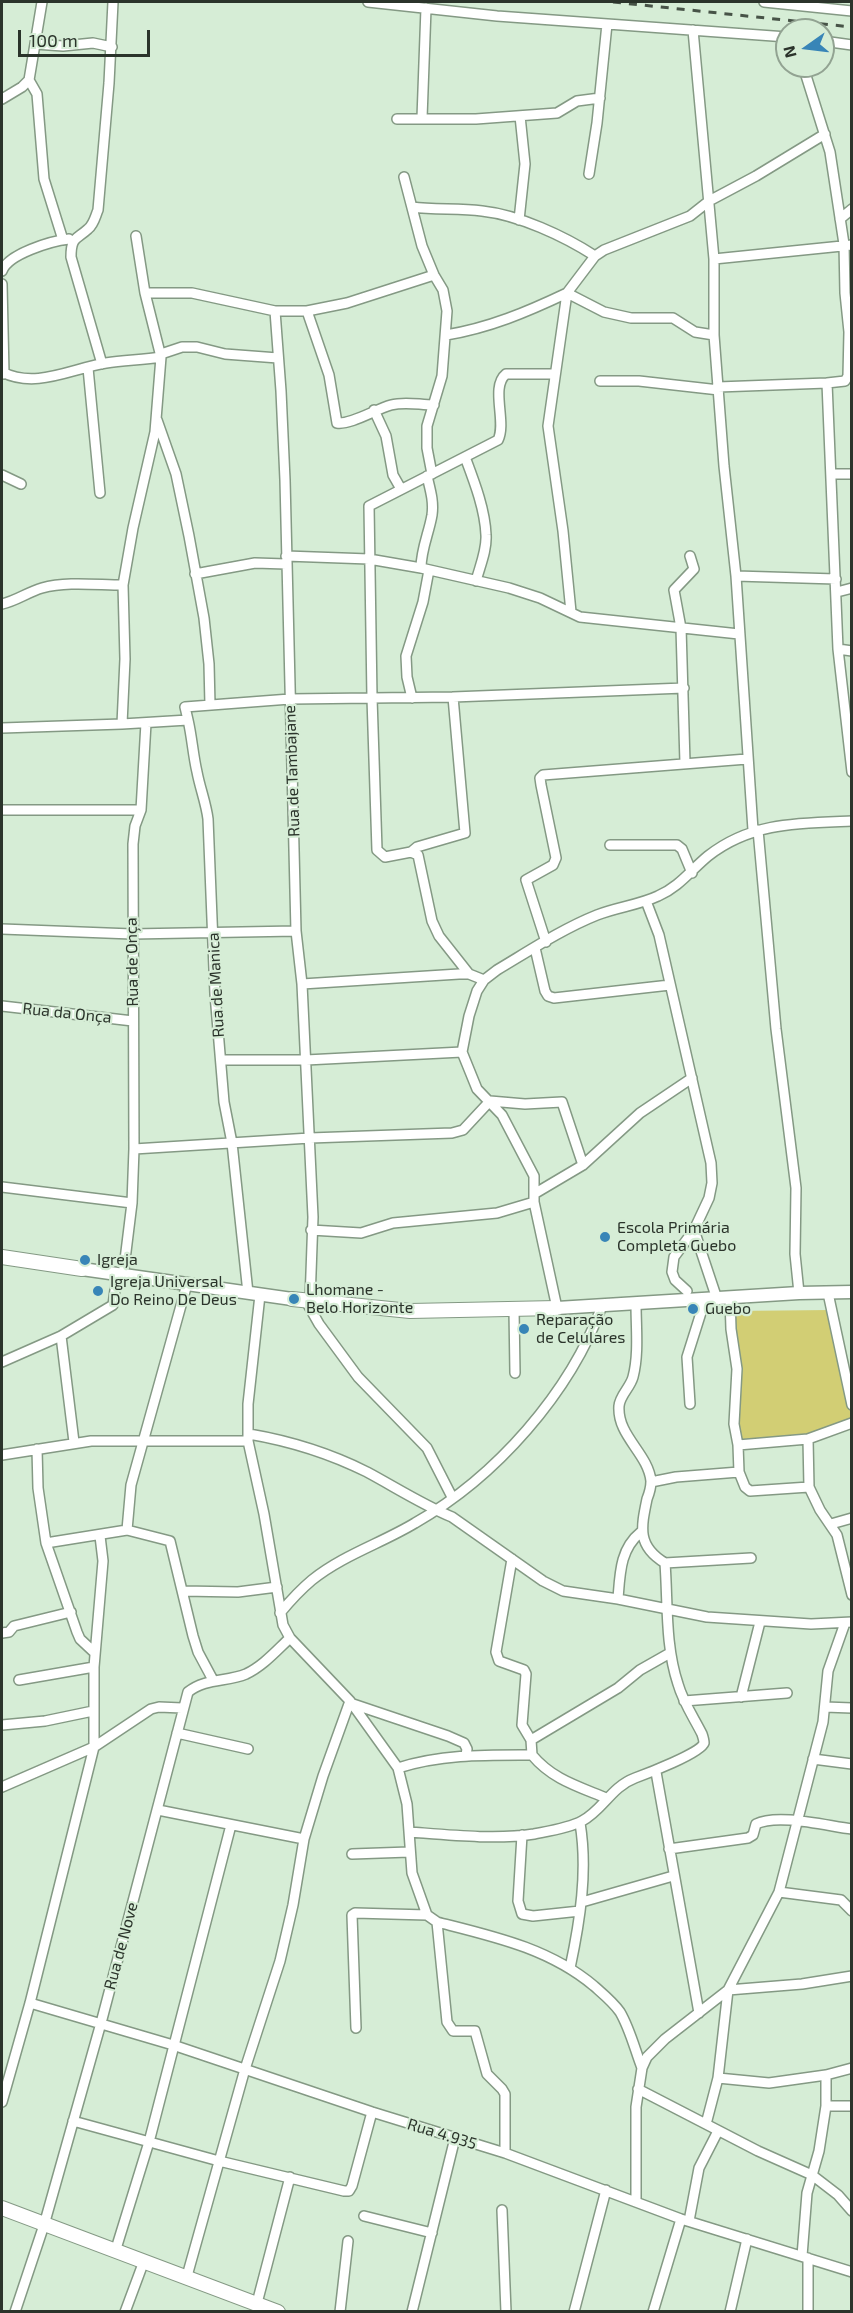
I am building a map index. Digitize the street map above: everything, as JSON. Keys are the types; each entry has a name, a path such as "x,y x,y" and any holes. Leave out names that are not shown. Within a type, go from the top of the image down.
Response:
{"main road":[{"path":"2,1257 82,1269"},
{"path":"292,1299 410,1311 557,1308"},
{"path":"2,2208 278,2312"}],"street":[{"path":"2,99 29,80 42,2"},
{"path":"2,271 10,260 19,254 74,238 94,222 98,210 112,47 113,2"},
{"path":"368,2 497,16 775,36"},
{"path":"764,2 852,11"},
{"path":"422,118 426,8"},
{"path":"589,174 600,98 607,24"},
{"path":"693,30 714,260 714,335 724,466 736,576 747,759 776,1029 796,1188 795,1254 799,1293"},
{"path":"35,44 63,46 93,43 112,47"},
{"path":"835,43 852,45"},
{"path":"600,381 639,381 718,388 848,383 849,332 846,293 848,244 840,219 825,134 807,78"},
{"path":"29,80 37,94 44,179 63,240"},
{"path":"397,119 557,113 577,101 600,98"},
{"path":"519,220 525,164 520,116"},
{"path":"446,335 496,324 567,293 595,256 604,250 690,216 709,201 756,176 825,134"},
{"path":"404,177 422,246 446,296 446,335 442,376 427,426 429,475 433,501 432,516 423,545 425,569 423,602 406,656 407,677 412,698"},
{"path":"412,207 483,211 519,220 577,245 595,256"},
{"path":"840,219 852,209"},
{"path":"122,724 125,659 123,585 156,418 161,357 145,293 136,236"},
{"path":"74,238 71,257 102,364"},
{"path":"714,260 848,244"},
{"path":"145,293 192,292 275,311 307,310 347,303 434,274"},
{"path":"2,284 3,373 22,380 34,380 102,364 161,357 161,354 182,347 197,347 225,354 278,358"},
{"path":"567,293 604,312 631,318 673,318 695,332 714,335"},
{"path":"567,293 548,426 563,531 571,612"},
{"path":"307,310 329,375 337,423 346,423 374,410 404,403 434,405"},
{"name":"Rua de Tambajane","path":"275,311 281,391 296,931 302,984 313,1217 308,1301"},
{"path":"88,368 100,493"},
{"path":"453,697 465,833 417,847 411,852 385,857 377,850 369,506 498,440 500,436 499,391 502,376 506,374 555,374"},
{"path":"827,383 838,649 852,771"},
{"path":"374,410 386,436 393,475 401,489"},
{"path":"156,418 176,474 204,618 209,664 210,705"},
{"path":"465,457 474,483 486,535 483,558 476,581"},
{"path":"831,474 852,474"},
{"path":"2,475 21,484"},
{"path":"685,763 681,628 674,590 694,569 690,556"},
{"path":"195,574 286,560 369,560 425,569 530,595 580,617 594,620 740,634"},
{"path":"736,576 836,579"},
{"path":"2,604 39,589 58,585 123,585"},
{"path":"837,592 852,588"},
{"path":"838,649 852,651"},
{"path":"2,728 188,720 185,707 290,699 453,697 684,688"},
{"name":"Rua de Manica","path":"188,720 208,819 215,994 224,1102 254,1294 248,1437 280,1613 290,1638"},
{"name":"Rua de Onça","path":"61,1336 113,1305 132,1203 134,1149 133,844 135,826 141,810 146,723"},
{"path":"546,942 526,880 553,865 556,858 540,778 543,775 747,759"},
{"path":"2,810 141,810"},
{"path":"852,821 817,822 756,830 730,840 678,884 646,901 601,913 534,948 483,980 469,1016 462,1052 477,1089 502,1115 534,1176 534,1198 557,1308 799,1293 852,1292"},
{"path":"610,845 677,845 682,849 692,873"},
{"path":"411,852 418,855 432,921 439,936 469,974"},
{"path":"646,901 659,935 711,1162 712,1183 709,1198 694,1230 674,1257 672,1272 675,1281 687,1291"},
{"path":"2,929 132,934 296,931"},
{"path":"534,948 545,991 548,996 554,998 670,985"},
{"path":"302,984 469,974 483,980"},
{"name":"Rua da Onça","path":"2,1006 133,1021"},
{"path":"221,1060 306,1060 462,1052"},
{"path":"311,1230 361,1233 393,1223 497,1213 534,1198 583,1165 640,1113 692,1078"},
{"path":"134,1149 310,1138 452,1133 463,1130 490,1101"},
{"path":"490,1101 525,1104 562,1102 583,1165"},
{"path":"2,1187 132,1203"},
{"path":"690,1404 687,1357 711,1299 694,1230"},
{"path":"82,1269 292,1299"},
{"path":"127,1530 131,1485 187,1284"},
{"path":"828,1293 852,1405"},
{"path":"730,1298 730,1329 737,1369 734,1424 738,1445 739,1472 745,1487 750,1491 809,1487"},
{"path":"308,1301 319,1324 358,1377 427,1448 452,1497"},
{"path":"636,1304 636,1364 632,1381 620,1400 619,1406 626,1434 642,1456 651,1482 641,1532 646,1547 652,1555 665,1563 751,1558"},
{"path":"280,1613 313,1579 331,1567 437,1511 490,1467 544,1407 570,1371 592,1331 602,1306"},
{"path":"514,1310 514,1373"},
{"path":"2,1362 61,1336 74,1442"},
{"path":"738,1445 808,1439 852,1423"},
{"path":"2,1455 74,1442 142,1442 248,1437 291,1443 330,1455 367,1472 437,1511 453,1517 554,1588 563,1591 618,1599 668,1611 707,1617 811,1624 848,1622 828,1671 825,1707 779,1892 728,1990 718,2079 706,2124"},
{"path":"808,1439 809,1487 820,1510 831,1524 842,1549 852,1595"},
{"path":"37,1449 38,1488 46,1543 80,1639 94,1653"},
{"path":"651,1482 739,1472"},
{"path":"831,1524 852,1518"},
{"path":"46,1543 127,1530 170,1541 193,1636 198,1652 213,1680"},
{"path":"618,1599 623,1555 632,1539 641,1532"},
{"path":"2,2102 30,2003 94,1748 94,1653 103,1561 100,1536"},
{"path":"512,1559 496,1652 499,1661 524,1670 526,1674 522,1725 531,1740 532,1755 559,1779 606,1798"},
{"path":"410,1832 468,1837 522,1835 580,1823 591,1816 606,1798 632,1779 656,1772 697,1750 704,1743 702,1734 678,1686 670,1653 665,1563"},
{"path":"183,1591 238,1592 277,1587"},
{"path":"2,1632 9,1632 14,1626 71,1612"},
{"path":"741,1697 760,1622"},
{"path":"290,1638 352,1703 398,1768 410,1832 409,1852 412,1873 427,1915"},
{"name":"Rua de Nove","path":"15,2312 44,2225 101,2023 188,1692 194,1687 213,1680 238,1676 254,1669 290,1638"},
{"path":"531,1740 618,1688 640,1670 670,1653"},
{"path":"19,1680 94,1668"},
{"path":"684,1701 787,1693"},
{"path":"352,1703 464,1743 467,1749 466,1755"},
{"path":"187,2276 245,2069 280,1961 304,1839 323,1776 352,1703"},
{"path":"2,1786 94,1748 151,1710 159,1707 182,1708"},
{"path":"825,1707 852,1708"},
{"path":"2,1725 45,1721 93,1711"},
{"path":"177,1733 248,1749"},
{"path":"398,1768 431,1758 466,1755 532,1755"},
{"path":"813,1759 852,1764"},
{"path":"656,1772 699,2013"},
{"path":"158,1810 304,1839"},
{"path":"669,1850 748,1838 753,1835 754,1827 760,1822 796,1820 852,1829"},
{"path":"570,1968 581,1906 583,1839 580,1823"},
{"path":"115,2252 149,2142 231,1826"},
{"path":"522,1835 518,1901 522,1914 533,1916 581,1906 674,1876"},
{"path":"352,1854 409,1852"},
{"path":"779,1892 841,1900 852,1911"},
{"path":"356,2028 352,1915 355,1912 427,1915 437,1922 521,1945 570,1968 605,1995 619,2011 642,2068"},
{"path":"437,1922 447,2022 453,2031 475,2031 487,2074 505,2094 505,2153"},
{"path":"636,2200 638,2089 647,2056 681,2025 728,1990 802,1984 852,1976"},
{"name":"Rua 4.935","path":"30,2003 173,2045 372,2112 505,2153 685,2220 852,2272"},
{"path":"718,2079 769,2083 826,2075 852,2068"},
{"path":"808,2312 805,2257 807,2193 819,2151 826,2106 826,2075"},
{"path":"638,2089 718,2131 812,2175 838,2195 852,2211"},
{"path":"826,2106 852,2106"},
{"path":"73,2121 219,2161 349,2191 372,2112"},
{"path":"653,2312 685,2220 699,2168 718,2131"},
{"path":"412,2312 455,2138"},
{"path":"257,2303 290,2177"},
{"path":"574,2312 606,2190"},
{"path":"502,2210 506,2312"},
{"path":"364,2216 432,2233"},
{"path":"730,2312 747,2239"},
{"path":"340,2312 348,2241"},
{"path":"125,2312 144,2261"}],"shaded area":[{"path":"831,1310 851,1416 849,1422 807,1436 741,1442 738,1440 731,1311"}],"railway":[{"path":"613,2 852,27"}],"place":[{"name":"Escola Primária Completa Guebo","path":"605,1237"},
{"name":"Igreja","path":"85,1260"},
{"name":"Igreja Universal Do Reino De Deus","path":"98,1291"},
{"name":"Lhomane - Belo Horizonte","path":"294,1299"},
{"name":"Guebo","path":"693,1309"},
{"name":"Reparação de Celulares","path":"524,1329"}]}
